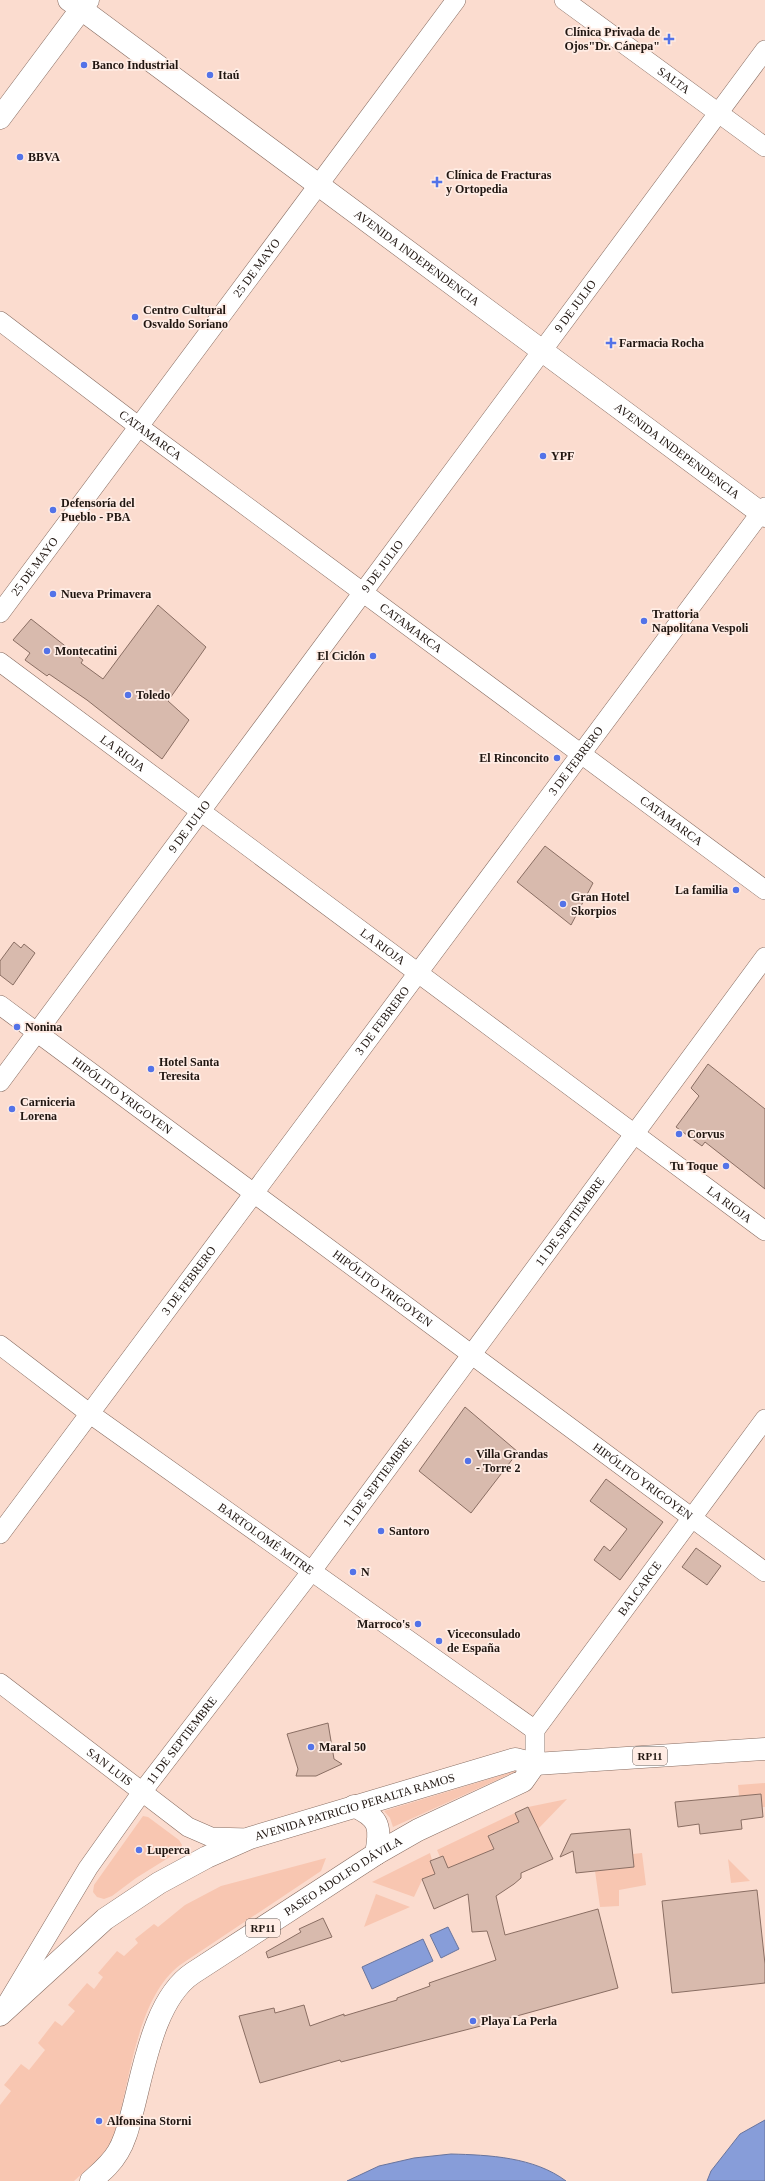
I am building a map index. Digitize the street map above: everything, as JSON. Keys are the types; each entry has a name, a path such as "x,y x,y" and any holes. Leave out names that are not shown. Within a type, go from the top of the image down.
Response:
{"main road":[{"name":"AVENIDA INDEPENDENCIA","path":"79,3 317,186 764,512"},
{"path":"0,118 79,3"},
{"name":"AVENIDA PATRICIO PERALTA RAMOS","path":"0,2015 105,1919 133,1899 184,1869 250,1838 515,1759 535,1764 765,1749"},
{"name":"PASEO ADOLFO DÁVILA","path":"91,2181 112,2160 123,2142 158,2023 168,2000 179,1984 193,1973 376,1854 418,1830 523,1781 535,1764"},
{"path":"354,1806 371,1815 376,1822 379,1830 376,1854"}],"street":[{"name":"25 DE MAYO","path":"0,613 456,0"},
{"name":"SALTA","path":"564,0 765,147"},
{"name":"9 DE JULIO","path":"0,1082 202,812 765,50"},
{"name":"CATAMARCA","path":"0,321 138,426 364,591 765,890"},
{"name":"3 DE FEBRERO","path":"0,1534 582,753 764,512"},
{"name":"LA RIOJA","path":"0,662 765,1231"},
{"name":"11 DE SEPTIEMBRE","path":"0,2015 88,1868 142,1792 311,1572 765,957"},
{"name":"HIPÓLITO YRIGOYEN","path":"0,1005 690,1519 765,1572"},
{"name":"BARTOLOMÉ MITRE","path":"0,1345 89,1413 534,1730"},
{"name":"BALCARCE","path":"534,1730 765,1419"},
{"name":"SAN LUIS","path":"0,1683 188,1827 199,1833 227,1839 250,1838"},
{"path":"534,1730 535,1764"}],"shaded area":[{"path":"519,1770 393,1827 390,1818 384,1811"},
{"path":"765,1783 765,1807 762,1807 761,1794 739,1796 738,1785"},
{"path":"567,1799 538,1829 528,1807"},
{"path":"515,1813 519,1822 488,1835 494,1849 448,1868 443,1856 440,1857 437,1850"},
{"path":"143,1816 148,1817 179,1840 182,1845 181,1850 136,1878 112,1896 104,1899 97,1897 93,1892 94,1885"},
{"path":"430,1853 432,1860 430,1861 435,1874 422,1880 414,1897 372,1882"},
{"path":"642,1853 646,1885 619,1890 619,1906 600,1907 595,1871 634,1867 633,1854"},
{"path":"326,1858 321,1871 180,1965 167,1977 148,2009 141,2027 119,2121 114,2136 108,2147 94,2162 74,2181 0,2181 0,2105 11,2091 4,2085 21,2064 29,2070 45,2050 38,2043 55,2021 62,2026 75,2011 68,2005 87,1983 94,1989 103,1977 98,1973 117,1951 124,1956 138,1943 135,1939 154,1924 158,1927 185,1905 221,1886"},
{"path":"728,1859 750,1881 731,1883"},
{"path":"376,1894 410,1907 364,1927"}],"water":[{"path":"448,1927 459,1949 441,1958 430,1935"},
{"path":"423,1939 433,1961 372,1989 362,1967"},
{"path":"765,2120 765,2181 707,2181 711,2171 740,2134"},
{"path":"451,2154 480,2155 526,2162 553,2173 566,2181 347,2181 379,2166 414,2158"}],"building":[{"path":"158,605 206,647 168,701 189,720 162,759 87,700 49,674 47,676 25,660 30,653 13,640 31,619 83,660 81,663 103,679"},
{"name":"Gran Hotel Skorpios","path":"545,846 593,883 571,925 517,882"},
{"path":"14,942 21,948 24,944 35,953 13,985 0,975 0,961"},
{"path":"708,1064 765,1109 765,1189 705,1142 702,1146 676,1127 699,1096 691,1088"},
{"name":"Villa Grandas - Torre 2","path":"465,1407 518,1452 471,1513 419,1471"},
{"path":"606,1479 663,1522 620,1580 594,1560 604,1546 610,1551 627,1529 590,1501"},
{"path":"696,1548 721,1566 707,1585 682,1567"},
{"name":"Maral 50","path":"328,1723 334,1759 342,1764 316,1776 296,1776 298,1769 287,1734"},
{"path":"761,1794 763,1817 741,1820 742,1829 700,1834 699,1824 678,1827 675,1802"},
{"path":"528,1807 553,1859 521,1873 521,1878 496,1896 505,1935 598,1909 618,1988 477,2027 341,2062 340,2060 260,2083 239,2016 274,2008 275,2013 304,2005 310,2026 344,2014 344,2016 397,2000 397,1998 430,1986 429,1983 496,1960 487,1931 472,1932 468,1894 434,1909 422,1879 435,1874 430,1861 443,1856 448,1868 494,1849 488,1836 519,1822 515,1813"},
{"path":"630,1829 634,1867 576,1873 573,1851 560,1857 571,1834"},
{"path":"757,1890 765,1964 765,1983 672,1993 662,1901"},
{"path":"323,1918 332,1937 268,1958 266,1952 301,1932 299,1929"}],"place":[{"name":"Clínica Privada de Ojos\"Dr. Cánepa\"","path":"669,39"},
{"name":"Banco Industrial","path":"84,65"},
{"name":"Itaú","path":"210,75"},
{"name":"BBVA","path":"20,157"},
{"name":"Clínica de Fracturas y Ortopedia","path":"437,182"},
{"name":"Centro Cultural Osvaldo Soriano","path":"135,317"},
{"name":"Farmacia Rocha","path":"611,343"},
{"name":"YPF","path":"543,456"},
{"name":"Defensoría del Pueblo - PBA","path":"53,510"},
{"name":"Nueva Primavera","path":"53,594"},
{"name":"Trattoria Napolitana Vespoli","path":"644,621"},
{"name":"Montecatini","path":"47,651"},
{"name":"El Ciclón","path":"373,656"},
{"name":"Toledo","path":"128,695"},
{"name":"El Rinconcito","path":"557,758"},
{"name":"La familia","path":"736,890"},
{"name":"Gran Hotel Skorpios","path":"563,904"},
{"name":"Nonina","path":"17,1027"},
{"name":"Hotel Santa Teresita","path":"151,1069"},
{"name":"Carniceria Lorena","path":"12,1109"},
{"name":"Corvus","path":"679,1134"},
{"name":"Tu Toque","path":"726,1166"},
{"name":"Villa Grandas - Torre 2","path":"468,1461"},
{"name":"Santoro","path":"381,1531"},
{"name":"N","path":"353,1572"},
{"name":"Marroco's","path":"418,1624"},
{"name":"Viceconsulado de España","path":"439,1641"},
{"name":"Maral 50","path":"311,1747"},
{"name":"Luperca","path":"139,1850"},
{"name":"Playa La Perla","path":"473,2021"},
{"name":"Alfonsina Storni","path":"99,2121"}]}
